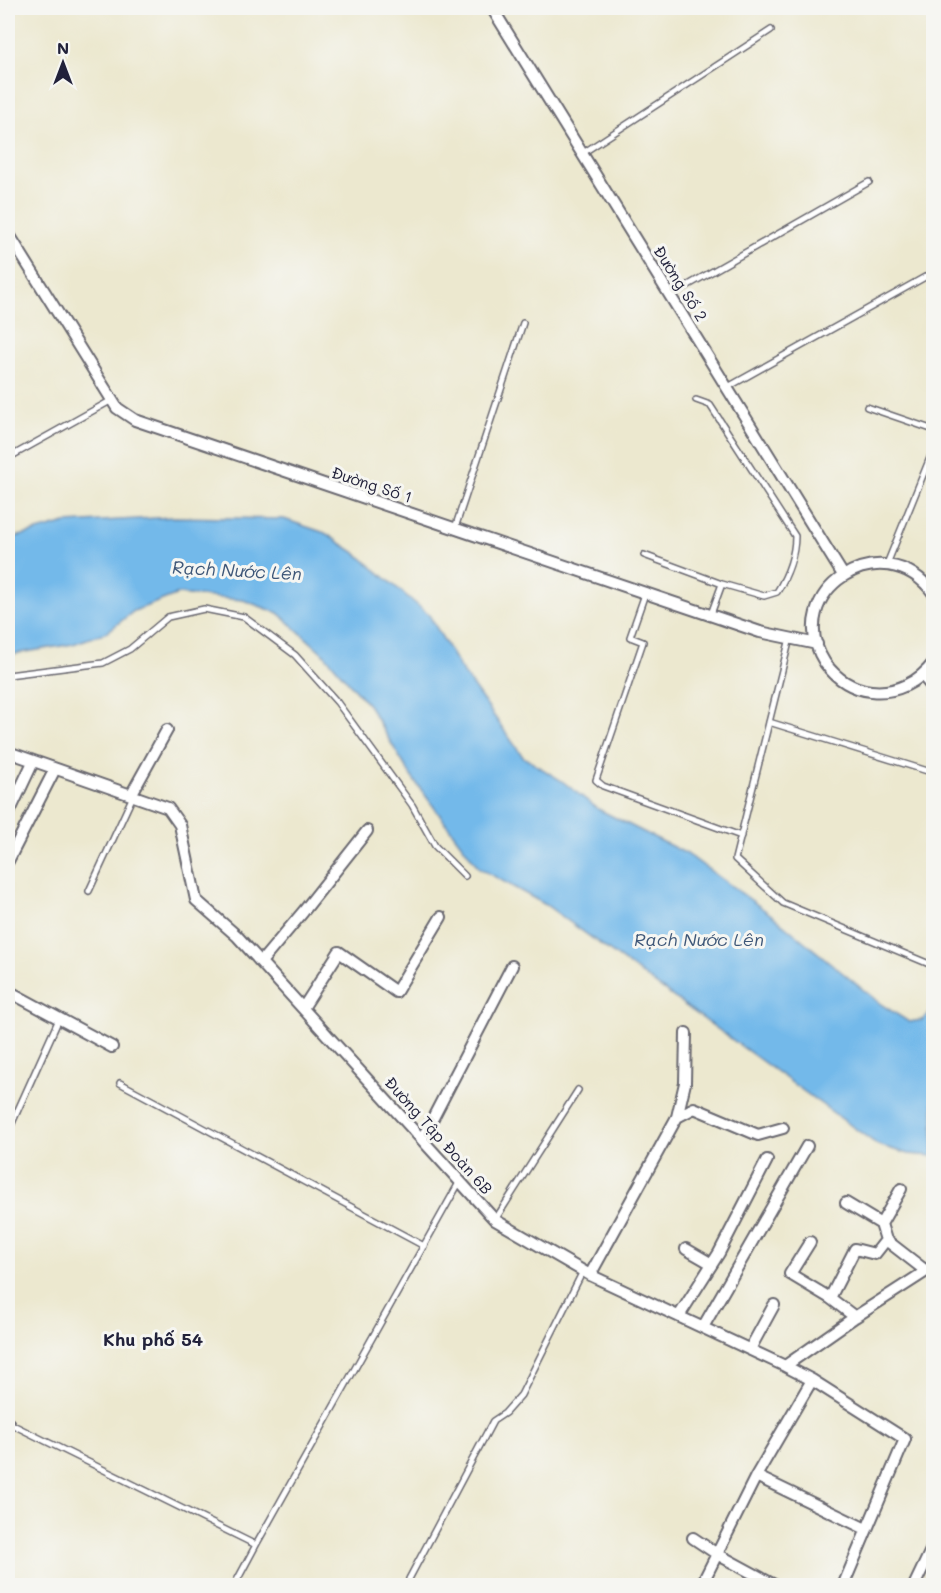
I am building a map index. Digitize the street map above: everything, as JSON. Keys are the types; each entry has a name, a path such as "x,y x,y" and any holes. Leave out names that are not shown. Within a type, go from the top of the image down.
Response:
{"street":[{"name":"Đường Số 2","path":"492,8 843,575"},
{"name":"Đường Số 1","path":"8,233 117,408 135,420 760,632 817,644"},
{"path":"933,594 924,582 913,574 887,564 873,564 843,575 826,591 816,617 817,644 829,669 851,686 878,692 892,691 905,687 922,675 933,662"},
{"path":"922,675 933,689"},
{"path":"132,796 167,730"},
{"name":"Đường Tập Đoàn 6B","path":"8,752 168,808 180,825 196,900 237,936 495,1220 586,1273 812,1380 905,1439 866,1529"},
{"path":"8,815 33,762"},
{"path":"8,861 55,769"},
{"path":"261,962 367,831"},
{"path":"303,1008 339,952 396,992 441,917"},
{"path":"422,1139 512,966"},
{"path":"8,991 112,1047"},
{"path":"586,1273 677,1117 685,1083 687,1032"},
{"path":"677,1117 694,1108 758,1135 783,1128"},
{"path":"703,1327 807,1146"},
{"path":"679,1316 712,1264 767,1160"},
{"path":"881,1224 901,1189"},
{"path":"785,1366 930,1268 886,1240 881,1224 846,1203"},
{"path":"830,1298 855,1249 875,1254 886,1240"},
{"path":"810,1242 790,1274 830,1298 855,1317"},
{"path":"686,1249 712,1264"},
{"path":"750,1349 774,1305"},
{"path":"701,1586 756,1476 812,1380"},
{"path":"756,1476 866,1529 845,1585"},
{"path":"693,1538 717,1554 776,1586"},
{"path":"914,1586 933,1544"}],"lane":[{"path":"583,153 771,30"},
{"path":"671,295 869,182"},
{"path":"728,387 933,272"},
{"path":"455,528 523,323"},
{"path":"8,458 112,400"},
{"path":"644,555 722,584 764,596 777,592 784,580 795,546 795,536 710,405 696,400"},
{"path":"867,406 933,430"},
{"path":"887,564 933,448"},
{"path":"711,614 722,584"},
{"path":"646,592 630,637 643,642 596,780 603,786 741,836"},
{"path":"8,675 103,663 130,649 168,617 204,609 244,617 295,655 337,702 412,805 435,846 465,876"},
{"path":"790,638 735,859 783,903 933,966"},
{"path":"769,722 933,772"},
{"path":"89,891 132,796"},
{"path":"8,1132 58,1018"},
{"path":"120,1083 424,1246"},
{"path":"495,1220 578,1090"},
{"path":"234,1586 460,1181"},
{"path":"409,1579 493,1421 505,1413 521,1395 586,1273"},
{"path":"8,1424 256,1545"}],"water":[{"name":"Rạch Nước Lên","path":"174,517 284,519 325,533 357,554 429,615 460,668 523,757 562,781 598,809 687,854 773,916 882,1005 909,1022 922,1020 933,1011 933,1156 908,1154 878,1145 546,905 479,868 411,776 369,706 325,655 278,613 243,600 178,594 134,611 107,632 73,644 8,655 8,539 66,523"}],"district":[{"name":"Khu phố 54","path":"153,1339"}]}
